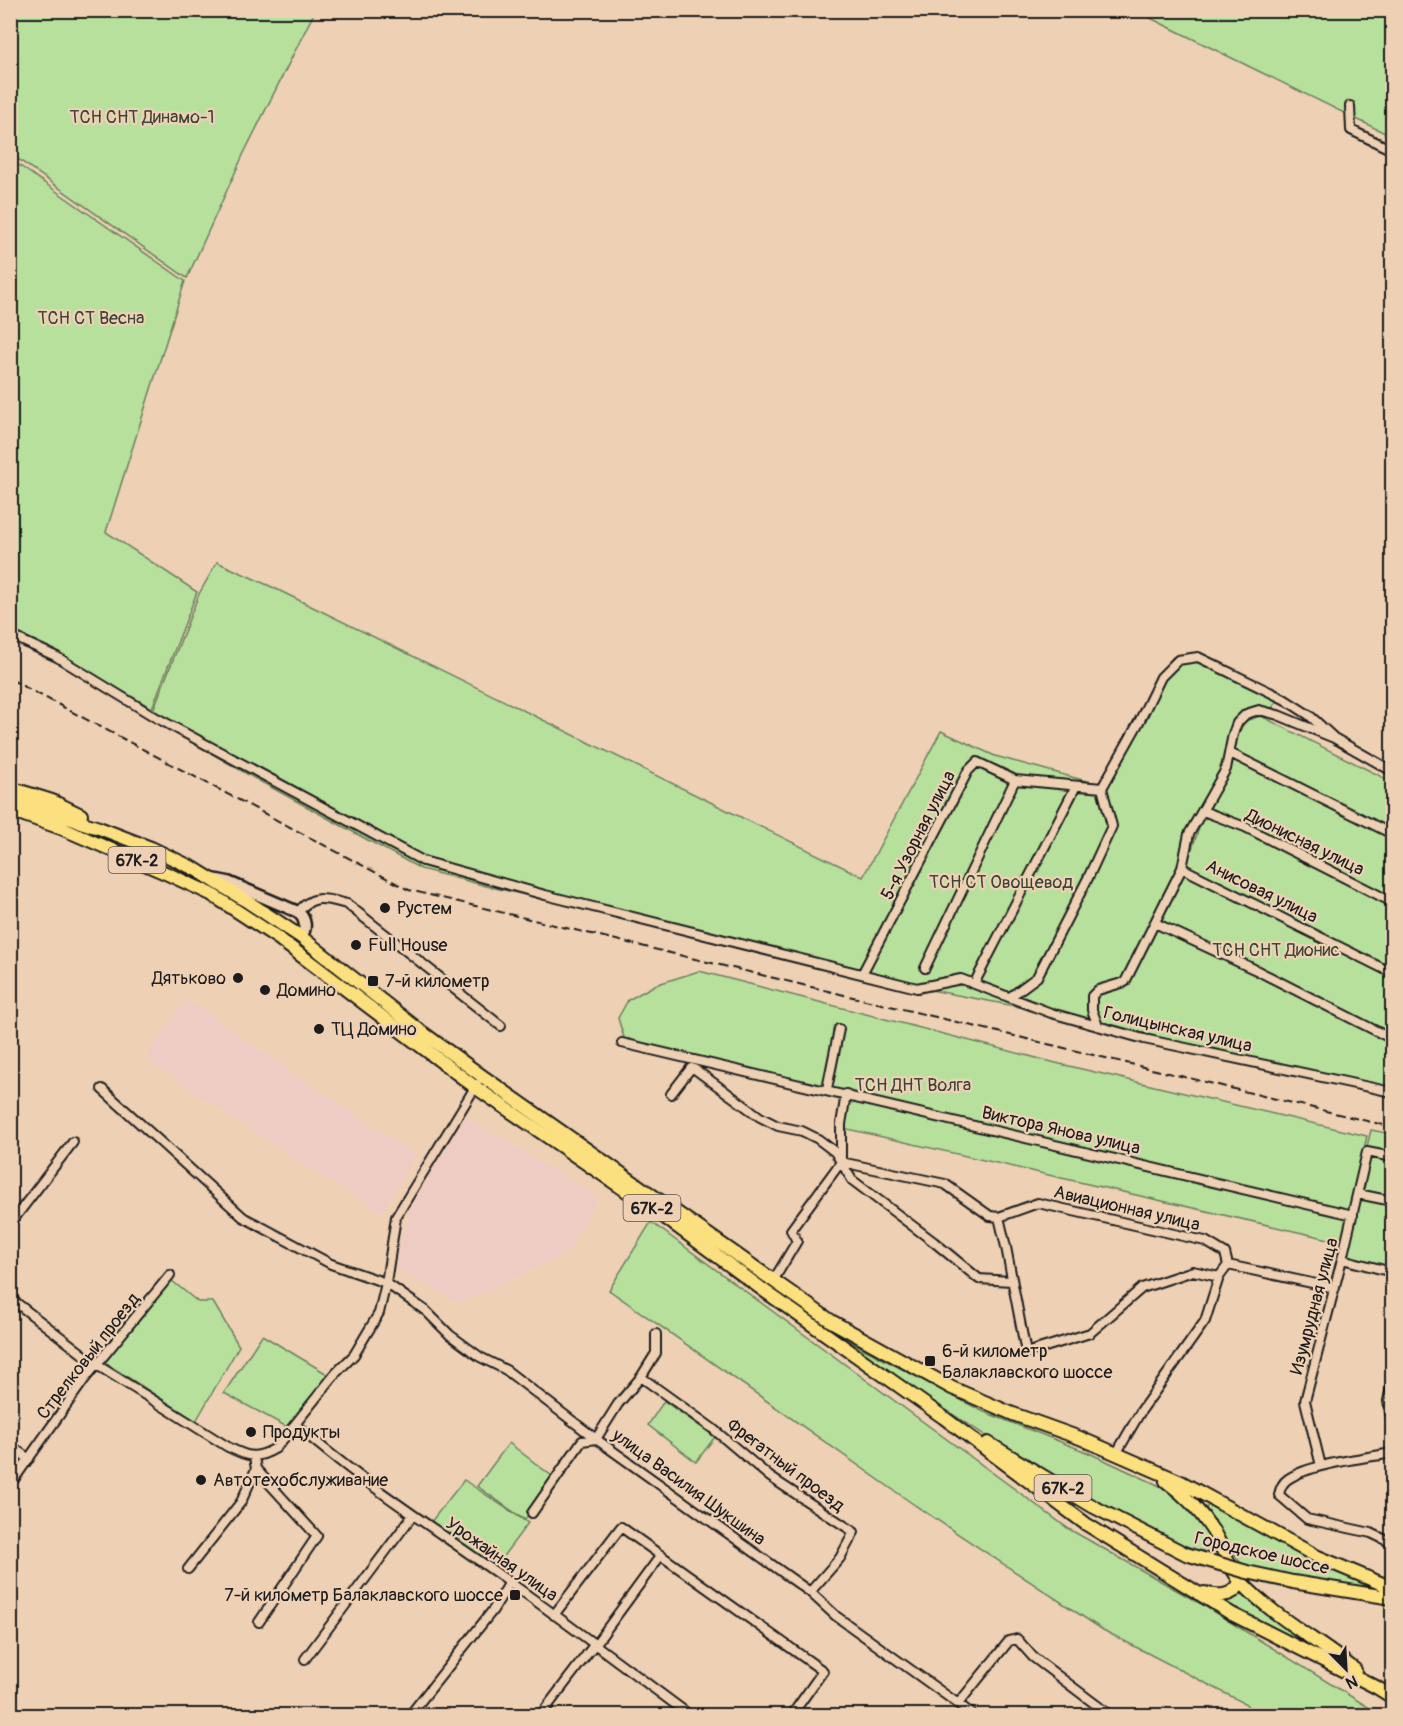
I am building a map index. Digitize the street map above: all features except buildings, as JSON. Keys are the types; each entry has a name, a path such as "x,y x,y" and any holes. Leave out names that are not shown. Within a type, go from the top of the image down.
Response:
{"main road":[{"path":"10,788 52,801 90,820 99,828"},
{"name":"67К-2","path":"10,799 99,828 151,848 210,878 301,937 419,1030 479,1082 831,1321 952,1388 1013,1414 1080,1438 1143,1466 1204,1494 1318,1557 1392,1588"},
{"name":"67К-2","path":"10,810 61,828 211,894 278,938 766,1293 943,1417"},
{"path":"278,938 295,941 301,937"},
{"path":"943,1417 1086,1524 1232,1614 1392,1697"},
{"name":"Городское шоссе","path":"943,1417 1094,1507 1186,1554 1247,1572 1392,1599"},
{"path":"1143,1466 1168,1482 1203,1516 1240,1581 1285,1620 1340,1658 1376,1687"},
{"path":"1189,1587 1217,1596 1237,1589 1240,1581"}],"street":[{"path":"1350,106 1351,130 1392,150"},
{"path":"10,635 57,657 155,717 423,861 545,895 862,974"},
{"path":"1010,997 1037,977 1088,878 1112,826 1102,788 1134,732 1161,677 1178,660 1198,657 1284,699 1309,715 1334,738"},
{"path":"1098,1026 1092,1010 1092,996 1098,990 1125,982 1182,868 1189,834 1226,769 1237,723 1246,714 1259,710 1278,715 1334,738 1392,771"},
{"path":"1230,753 1392,834"},
{"name":"5-я Узорная улица","path":"862,974 968,771 977,762 1015,780 1102,788"},
{"path":"925,968 1015,780"},
{"path":"974,984 1076,786"},
{"name":"Дионисная улица","path":"1203,810 1245,827 1392,902"},
{"name":"Анисовая улица","path":"1182,868 1392,973"},
{"path":"210,878 228,882 298,912 304,921 305,932 301,937"},
{"path":"298,912 306,902 323,898 347,904 501,1026"},
{"path":"1155,923 1254,969 1392,1039"},
{"name":"Голицынская улица","path":"862,974 917,988 962,980 1051,1013 1144,1039 1392,1092"},
{"path":"826,1089 840,1029"},
{"name":"Виктора Янова улица","path":"622,1042 1353,1215"},
{"path":"671,1095 691,1068 760,1117 778,1126 802,1131 818,1138 835,1152 852,1180 979,1279 1011,1281"},
{"path":"10,1298 97,1365 228,1447 243,1455 263,1456 276,1448 336,1373 354,1355 379,1313 396,1217 479,1082"},
{"name":"улица Василия Шукшина","path":"102,1089 243,1217 331,1264 386,1283 426,1311 458,1341 480,1357 506,1370 596,1438 810,1592 836,1616 975,1716"},
{"path":"773,1281 797,1241 791,1230 841,1162 841,1124 846,1094"},
{"path":"10,1224 73,1142"},
{"name":"Изумрудная улица","path":"1321,1466 1305,1401 1335,1288 1367,1152 1392,1157"},
{"path":"841,1162 945,1184 990,1216 999,1217 1026,1353 1090,1333 1142,1288 1193,1271 1219,1277"},
{"path":"1358,1194 1392,1202"},
{"name":"Авиационная улица","path":"999,1217 1038,1203 1205,1241 1225,1254 1228,1265"},
{"path":"1342,1259 1392,1272"},
{"path":"1116,1454 1142,1411 1205,1321 1219,1277 1228,1265 1335,1288"},
{"name":"Стрелковый проезд","path":"10,1485 84,1380 170,1275"},
{"path":"532,1513 582,1441 596,1438 618,1404 641,1377 656,1353 656,1334"},
{"name":"Фрегатный проезд","path":"641,1377 712,1428 770,1477 854,1532 840,1558 810,1592"},
{"path":"1392,1382 1388,1401 1392,1424"},
{"name":"Урожайная улица","path":"296,1425 319,1445 413,1515 510,1582 595,1645 681,1713 692,1716"},
{"path":"10,1445 29,1459"},
{"path":"1392,1453 1321,1466 1287,1479 1279,1495 1307,1519 1371,1533 1392,1543"},
{"path":"254,1457 256,1469 317,1536 259,1622"},
{"path":"188,1569 241,1502 256,1469"},
{"path":"305,1659 413,1515"},
{"path":"554,1615 621,1527 823,1671 791,1716"},
{"path":"540,1716 661,1555"},
{"path":"409,1716 493,1610 510,1582"},
{"path":"957,1704 1009,1641 1017,1639 1033,1657 1112,1716"}],"shaded area":[{"path":"186,998 296,1075 416,1154 382,1213 312,1171 145,1059"},
{"path":"466,1117 599,1198 566,1255 458,1303 393,1266 413,1203"}],"green space":[{"name":"ТСН СНТ Динамо-1","path":"22,11 315,11 244,153 187,278 11,154 11,15"},
{"path":"1136,11 1392,11 1392,131 1389,135"},
{"name":"ТСН СТ Весна","path":"10,159 185,281 106,532 197,592 152,708 53,652 11,632"},
{"name":"ТСН СТ Овощевод","path":"217,562 863,877 941,731 995,756 1101,785 1165,667 1173,657 1200,653 1281,694 1273,707 1265,714 1251,715 1242,722 1219,769 1245,721 1261,716 1392,782 1392,1098 1090,1019 1094,1001 1099,994 1130,983 1182,879 1217,774 1199,822 1128,982 1088,998 1088,1020 931,990 421,869 150,718 199,594"},
{"name":"ТСН ДНТ Волга","path":"699,971 1056,1063 1367,1136 1342,1242 843,1128 849,1092 624,1038 618,1018 628,1000 655,985"},
{"path":"1371,1130 1392,1134 1392,1273 1339,1260"},
{"path":"651,1222 1069,1529 1201,1604 1381,1715 1254,1715 1246,1704 1103,1630 916,1506 609,1290"},
{"path":"171,1280 198,1302 213,1302 239,1346 196,1421 104,1362"},
{"path":"262,1335 329,1375 287,1427 224,1393"},
{"path":"843,1338 982,1411 1089,1453 1162,1487 1193,1513 1219,1552 1219,1557 1177,1546 1119,1518 951,1413 841,1340"},
{"path":"664,1401 715,1437 696,1462 648,1425"},
{"path":"509,1443 553,1477 525,1520 477,1486"},
{"path":"464,1480 528,1523 495,1567 430,1523"},
{"path":"1210,1503 1322,1565 1379,1590 1381,1593 1241,1564 1206,1508"},
{"path":"1242,1594 1306,1644 1306,1646 1220,1601"}],"railway":[{"path":"10,679 409,890 1392,1127"}],"place":[{"name":"Рустем","path":"385,908"},
{"name":"Full House","path":"356,945"},
{"name":"Дятьково","path":"238,978"},
{"name":"7-й километр","path":"373,981"},
{"name":"Домино","path":"265,990"},
{"name":"ТЦ Домино","path":"319,1029"},
{"name":"6-й километр Балаклавского шоccе","path":"930,1361"},
{"name":"Продукты","path":"251,1432"},
{"name":"Автотехобслуживание","path":"201,1480"},
{"name":"7-й километр Балаклавского шоссе","path":"515,1595"}],"park label":[{"name":"ТСН СНТ Дионис","path":"1276,950"}]}
